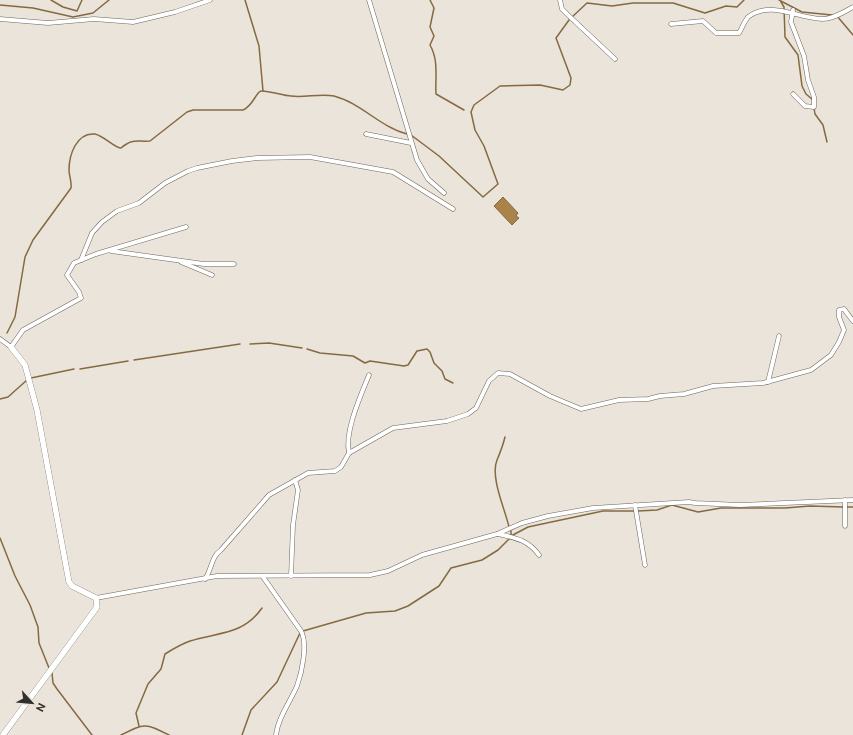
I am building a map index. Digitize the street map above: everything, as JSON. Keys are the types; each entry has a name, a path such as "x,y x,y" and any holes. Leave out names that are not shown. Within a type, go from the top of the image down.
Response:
{"street":[{"path":"0,19 48,23 94,19 133,22 175,12 210,0"},
{"path":"369,0 411,143 423,172 444,193"},
{"path":"560,0 562,9 615,59"},
{"path":"671,24 703,21 716,33 733,34 739,33 752,13 764,7 778,5 813,18 822,19 843,13 853,7"},
{"path":"793,10 791,22 804,56 808,80 814,97 814,107 805,106 793,94"},
{"path":"366,134 411,143"},
{"path":"81,260 92,233 116,210 139,203 165,183 188,171 245,159 310,157 393,172 453,209"},
{"path":"11,347 23,330 81,298 79,292 66,276 70,266 81,260 108,250 186,227"},
{"path":"108,250 204,264 234,264"},
{"path":"177,260 212,276"},
{"path":"205,578 209,572 214,555 221,550 268,494 308,473 335,471 341,467 349,453 393,428 447,421 468,414 476,408 489,381 498,373 510,374 550,396 581,409 619,400 648,399 660,396 684,394 713,386 768,382 811,370 830,355 839,342 844,330 839,317 839,310 844,309 853,321"},
{"path":"768,382 779,336"},
{"path":"0,339 11,347 25,366 37,410 69,582 72,586 96,598 217,576 263,577 376,574 388,571 422,555 497,534 522,523 548,516 593,508 689,502 740,505 853,500"},
{"path":"349,453 348,447 351,428 369,375"},
{"path":"291,576 293,525 298,490 296,480"},
{"path":"845,500 845,526"},
{"path":"635,505 645,565"},
{"path":"497,534 522,540 532,546 539,555"},
{"path":"263,577 301,630 305,640 297,685 289,700 276,735"},
{"path":"3,735 97,607 96,598"}],"shaded area":[{"path":"503,197 518,213 516,216 519,218 512,225 494,206"}],"waterway":[{"path":"51,0 63,7 77,11 82,0"},
{"path":"0,5 33,8 73,17 93,13 109,0"},
{"path":"245,0 259,46 263,91"},
{"path":"430,0 434,8 430,27 434,36 430,45 436,63 436,94 464,110"},
{"path":"571,18 587,3 612,6 633,3 673,3 705,13 726,6 737,7 744,0"},
{"path":"779,0 802,12 832,15"},
{"path":"781,2 784,7 785,37 798,55 802,86 806,94 813,100"},
{"path":"837,16 853,35"},
{"path":"411,135 439,156 483,197 498,184 484,146 475,130 471,112 474,105 500,86 540,85 563,90 570,85 571,78 556,38 569,20"},
{"path":"7,333 15,317 25,257 33,240 71,188 69,170 70,158 78,141 88,134 95,134 121,148 135,141 150,141 187,112 193,110 243,110 261,91 288,96 334,96 344,99 388,126 407,134"},
{"path":"814,108 815,114 823,125 827,142"},
{"path":"250,344 269,343 302,348"},
{"path":"134,360 240,344"},
{"path":"307,349 320,353 353,356 365,363 370,361 404,366 408,365 417,351 427,349 430,352 434,363 442,371 445,379 453,383"},
{"path":"80,369 128,361"},
{"path":"31,378 74,369"},
{"path":"0,399 8,397 27,380"},
{"path":"505,437 495,467 495,475 509,527"},
{"path":"638,511 657,510 672,505 698,512 721,508 785,508 810,506 843,507"},
{"path":"846,507 853,507"},
{"path":"511,531 511,536 528,527 603,511 634,511"},
{"path":"0,538 15,576 30,605 38,627 39,643 49,668"},
{"path":"303,631 366,613 395,611 408,606 439,586 451,568 482,560 498,550 509,539"},
{"path":"139,726 136,713 148,684 161,669 165,654 190,641 239,628 255,617 262,608"},
{"path":"242,735 251,710 277,682 300,633"},
{"path":"52,673 53,683 92,735"},
{"path":"121,735 135,728 145,726 155,728 169,735"}]}
